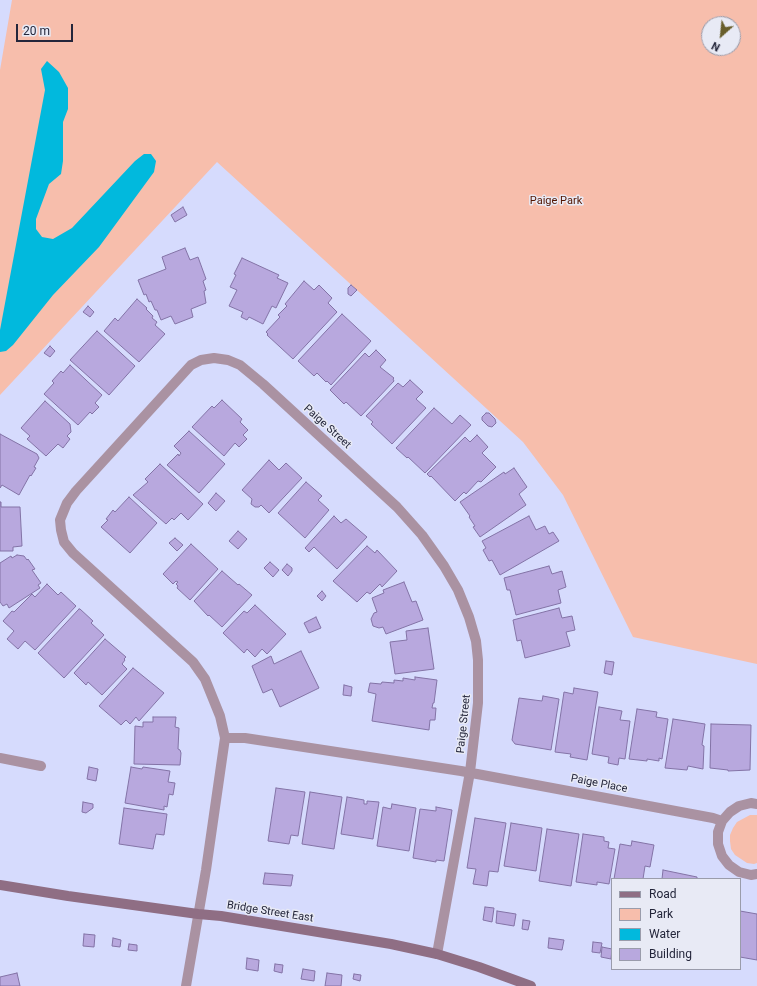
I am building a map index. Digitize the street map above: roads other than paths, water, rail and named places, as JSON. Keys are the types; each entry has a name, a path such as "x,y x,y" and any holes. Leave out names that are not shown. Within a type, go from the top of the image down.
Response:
{"main road":[{"name":"Bridge Street East","path":"0,885 68,896 221,916 390,944 437,954 479,967 530,986"}],"street":[{"name":"Paige Street","path":"186,986 206,870 225,738 220,716 205,679 193,662 73,553 64,542 60,520 67,503 76,490 179,377 191,365 201,360 214,358 228,360 240,365 263,384 397,507 422,535 444,566 458,590 469,617 476,641 478,660 478,703 470,772 437,954"},
{"path":"225,738 245,738 470,772"},
{"path":"0,758 41,766"},
{"name":"Paige Place","path":"470,772 713,818 722,821"},
{"path":"757,804 751,803 739,806 730,812 722,821 718,832 718,844 722,856 729,865 739,872 751,875 757,874"}],"water":[{"path":"47,61 59,72 68,88 68,109 63,122 63,161 61,174 49,184 36,219 36,229 42,237 53,239 72,228 135,161 144,154 151,154 156,161 154,172 99,247 53,295 13,345 6,351 0,352 0,330 45,90 41,69"}],"park label":[{"name":"Paige Park","path":"556,201"}]}
